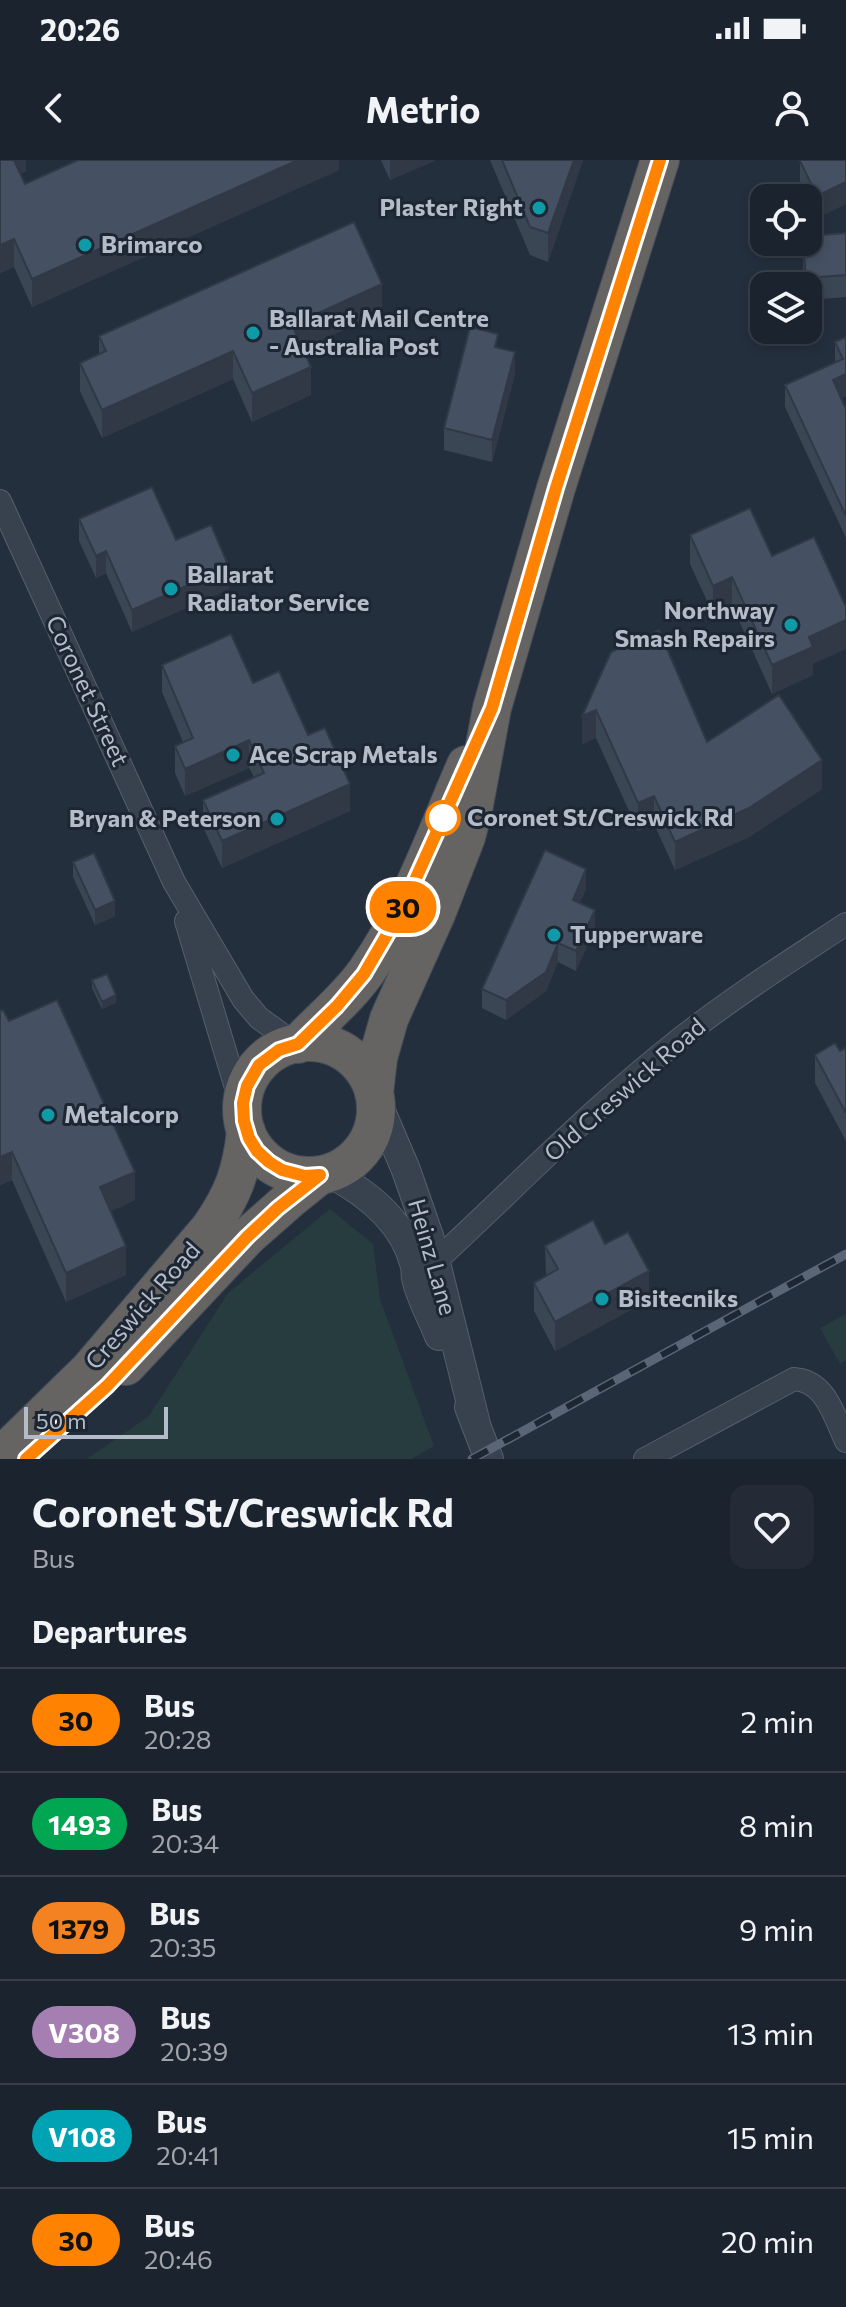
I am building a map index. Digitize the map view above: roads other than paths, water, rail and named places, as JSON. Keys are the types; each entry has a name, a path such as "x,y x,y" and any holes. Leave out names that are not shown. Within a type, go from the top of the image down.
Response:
{"highway":[{"path":"374,1094 364,1072 348,1056 328,1045 296,1044 279,1050 259,1065 247,1086 244,1121 257,1151 275,1167 297,1175 325,1174 351,1161 367,1143 375,1120 378,1058 389,1019 466,837 492,708 556,488 660,160"},
{"path":"296,1044 352,989 383,946 492,708"},
{"name":"Creswick Road","path":"0,1457 90,1369 210,1228 227,1204 238,1179 244,1121"},
{"name":"Creswick Road","path":"26,1459 107,1386 247,1237 278,1208 325,1174"}],"street":[{"name":"Coronet Street","path":"0,501 174,882 243,999 259,1018 296,1044"},
{"name":"Coronet Street","path":"174,882 244,1121"},
{"name":"Old Creswick Road","path":"426,1264 677,1041 735,997 846,924"},
{"name":"Heinz Lane","path":"374,1094 406,1170 426,1264 489,1459"},
{"name":"Heinz Lane","path":"325,1174 369,1197 389,1216 426,1264"},
{"path":"645,1459 794,1379 815,1385 824,1394 846,1441"}],"railway":[{"path":"472,1459 846,1254"}],"place":[{"name":"Plaster Right","path":"539,208"},
{"name":"Brimarco","path":"85,245"},
{"name":"Ballarat Mail Centre - Australia Post","path":"253,333"},
{"name":"Ballarat Radiator Service","path":"171,589"},
{"name":"Northway Smash Repairs","path":"791,625"},
{"name":"Ace Scrap Metals","path":"233,755"},
{"name":"Coronet St/Creswick Rd","path":"443,818"},
{"name":"Bryan & Peterson","path":"277,819"},
{"name":"Tupperware","path":"554,935"},
{"name":"Metalcorp","path":"48,1115"},
{"name":"Bisitecniks","path":"602,1299"}]}
